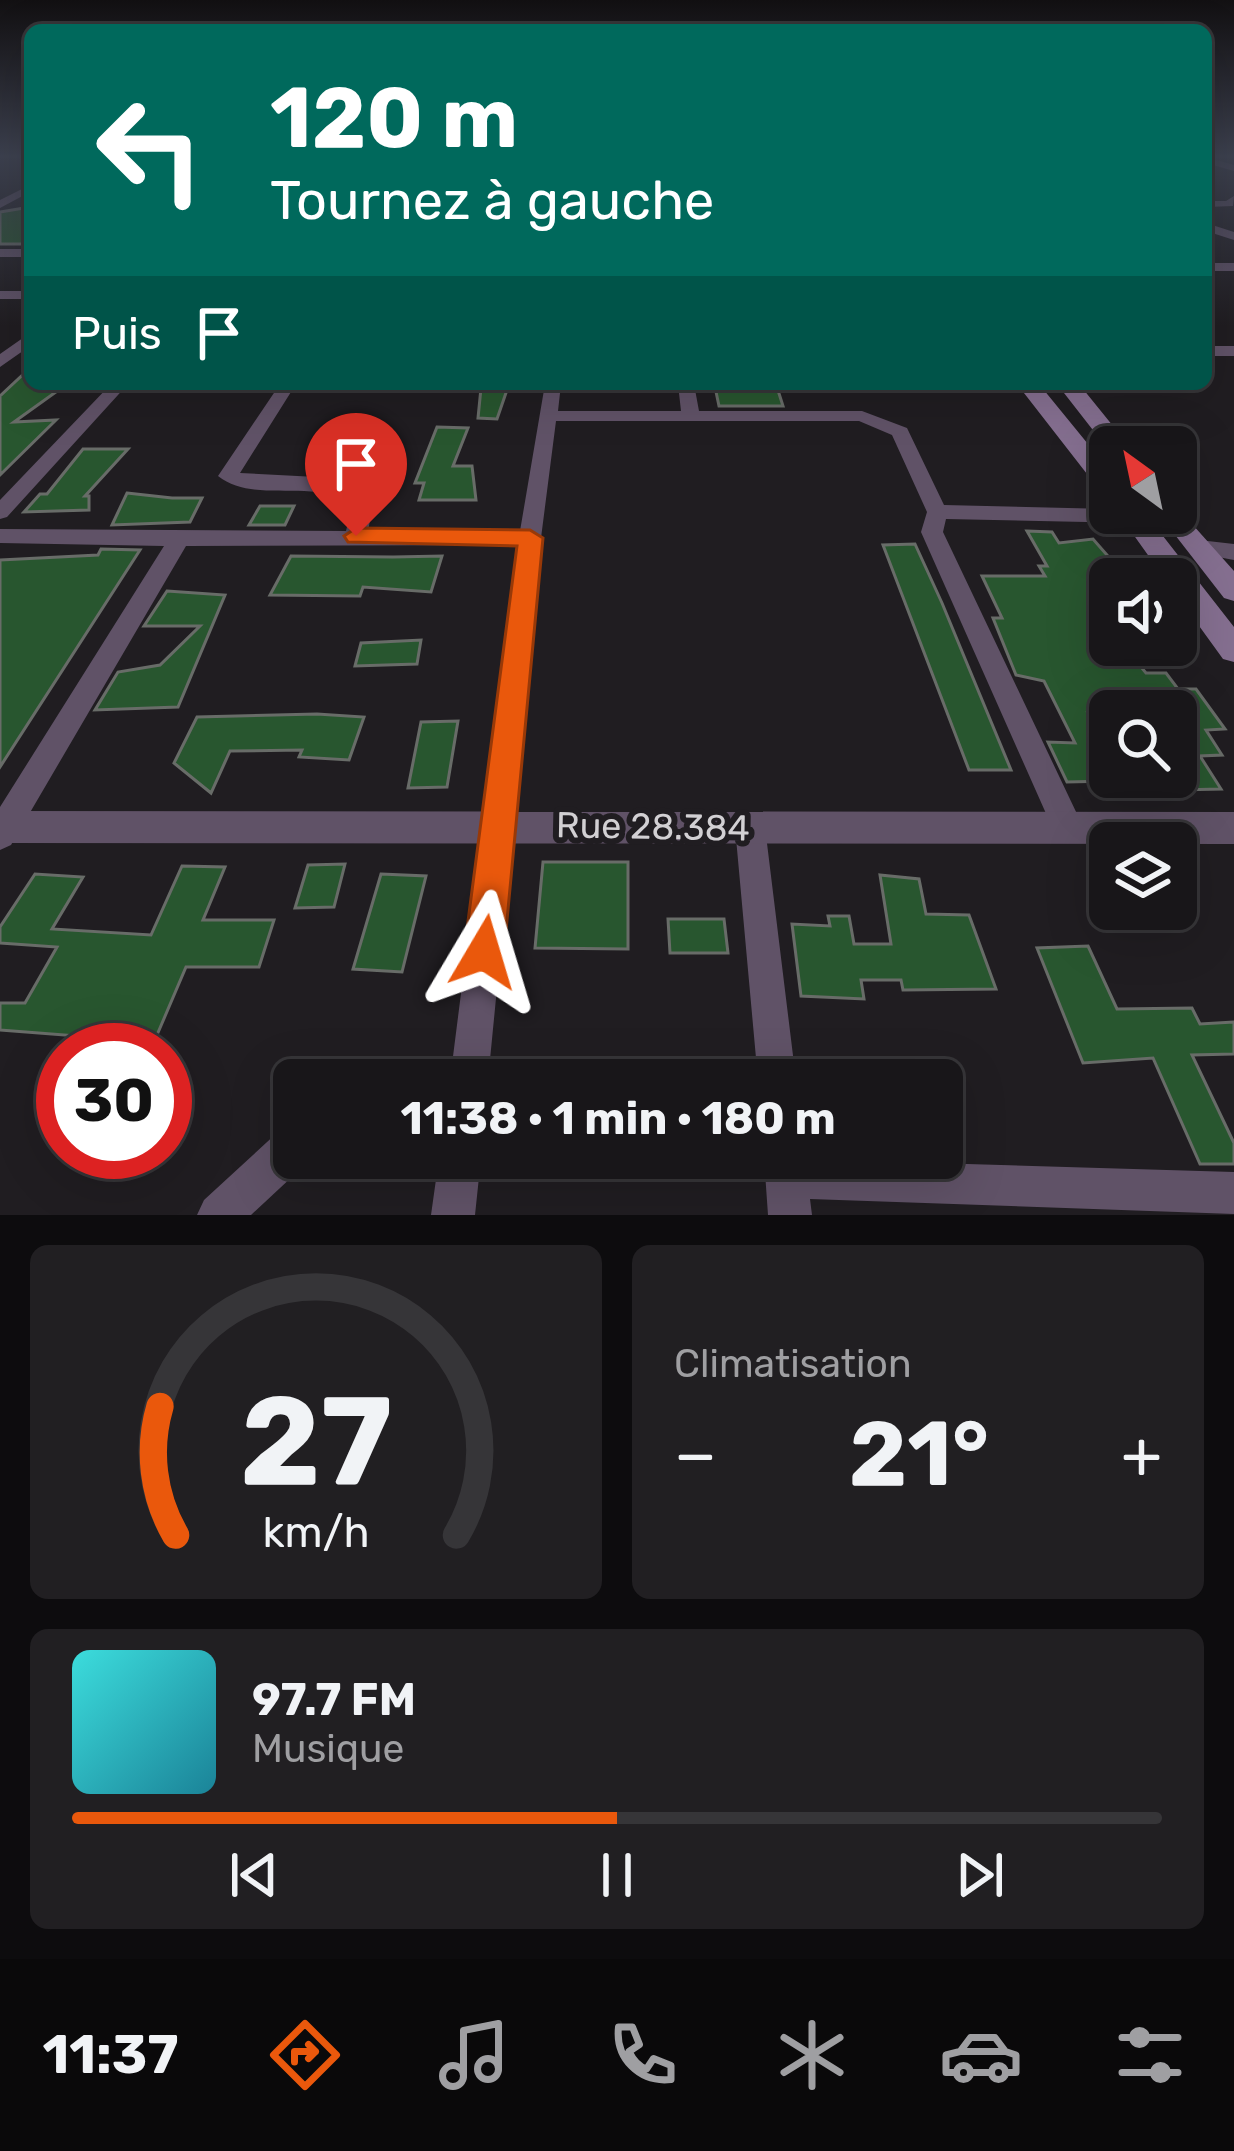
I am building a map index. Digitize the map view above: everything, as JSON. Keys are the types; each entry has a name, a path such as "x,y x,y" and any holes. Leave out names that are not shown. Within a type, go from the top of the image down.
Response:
{"main road":[{"path":"1033,390 1089,461"},
{"path":"1073,390 1101,426"},
{"path":"1147,534 1234,650"},
{"path":"1188,534 1234,591"}],"street":[{"path":"0,362 20,345"},
{"path":"0,512 114,390"},
{"path":"285,390 228,476 244,482 349,487 364,499 356,536"},
{"path":"471,1059 530,538 552,390"},
{"path":"687,390 691,416"},
{"path":"550,416 877,419 908,440 938,512 932,532 1067,826"},
{"path":"938,512 1089,514"},
{"path":"0,536 177,542 356,536 530,538"},
{"path":"2,830 177,542"},
{"path":"1199,548 1234,552"},
{"name":"Rue 28.384","path":"2,830 499,824 1234,828"},
{"path":"750,827 775,1059"},
{"path":"219,1215 273,1165"},
{"path":"453,1215 457,1179"},
{"path":"787,1183 1160,1201 1234,1193"}],"building":[{"path":"0,213 24,213 24,244 0,244"},
{"path":"24,374 24,390 59,390 14,422 56,420 0,475 0,396"},
{"path":"481,390 507,390 497,419 478,418"},
{"path":"716,390 778,390 783,406 719,406"},
{"path":"437,427 468,428 453,466 472,466 476,500 419,500 424,483 415,483"},
{"path":"83,449 128,449 85,496 89,496 89,510 24,512 40,494 47,494"},
{"path":"127,493 202,498 190,522 112,525"},
{"path":"260,506 294,506 285,525 249,525"},
{"path":"1027,531 1052,532 1059,543 1093,539 1110,558 1089,558 1089,666 1140,666 1146,673 1166,673 1178,689 1197,690 1089,690 1089,781 1067,782 1048,742 1075,743 1044,681 1016,675 993,618 1002,618 982,576 1045,576 1039,566 1047,566"},
{"path":"915,544 1011,770 969,770 883,545"},
{"path":"101,549 140,550 0,767 0,560 98,555"},
{"path":"291,556 442,556 431,592 363,587 360,596 270,595"},
{"path":"167,591 225,595 178,707 95,710 118,672 160,665 200,626 144,626"},
{"path":"421,640 417,664 355,666 361,643"},
{"path":"1197,690 1225,729 1206,730 1222,755 1200,756 1221,789 1197,790"},
{"path":"197,717 364,717 349,760 299,757 302,750 230,751 211,793 174,763"},
{"path":"458,721 447,787 408,788 421,722"},
{"path":"543,862 628,862 628,949 535,948"},
{"path":"345,864 334,907 295,908 308,865"},
{"path":"182,866 225,867 203,920 274,920 259,967 186,967 162,1023 36,1023 36,1033 0,1030 0,1003 25,1003 57,947 0,943 0,927 35,874 83,877 52,929 151,935"},
{"path":"381,874 426,876 402,972 353,969"},
{"path":"880,875 919,879 926,914 969,915 996,989 903,990 901,980 861,980 864,999 801,996 792,924 830,926 828,916 849,916 854,944 891,944"},
{"path":"668,919 724,919 728,953 670,953"},
{"path":"1088,946 1117,1009 1192,1008 1200,1024 1234,1022 1234,1054 1192,1055 1234,1143 1234,1164 1200,1164 1153,1058 1083,1063 1037,948"}],"route":[{"path":"356,536 530,538 484,952"}]}
